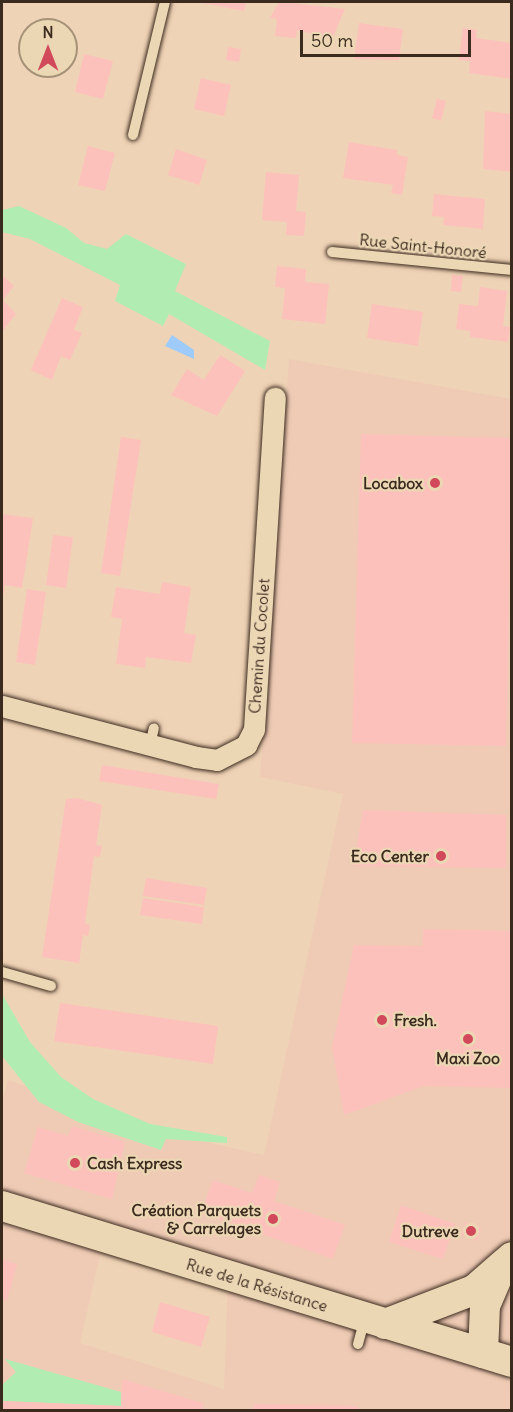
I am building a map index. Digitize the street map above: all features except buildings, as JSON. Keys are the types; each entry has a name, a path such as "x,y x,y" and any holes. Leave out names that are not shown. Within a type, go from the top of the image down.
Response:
{"street":[{"name":"Chemin du Cocolet","path":"2,706 152,737 217,760 234,756 254,729 275,398"},
{"name":"Rue de la Résistance","path":"2,1206 369,1329 483,1353 512,1362"},
{"path":"369,1329 452,1300 505,1265"},
{"path":"483,1353 482,1317 505,1265"}],"lane":[{"path":"133,135 165,2"},
{"name":"Rue Saint-Honoré","path":"332,252 512,270"},
{"path":"2,972 51,986"}],"shaded area":[{"path":"289,359 511,399 511,1410 2,1410 2,1103 8,1080 151,1130 264,1155 343,794 260,777","holes":["104,1237 228,1276 224,1389 80,1343"]}],"green space":[{"path":"19,206 66,228 84,243 107,249 126,234 186,264 175,291 270,341 265,370 169,314 163,326 115,301 120,285 30,239 2,232 2,210"},
{"path":"2,994 30,1042 61,1077 93,1099 150,1124 227,1137 227,1143 166,1139 161,1150 78,1122 39,1102 2,1056"},
{"path":"5,1359 121,1392 121,1406 2,1401 2,1385 16,1372"}],"water":[{"path":"172,335 194,350 194,359 165,346"}],"place":[{"name":"Locabox","path":"435,483"},
{"name":"Eco Center","path":"441,856"},
{"name":"Fresh.","path":"382,1020"},
{"name":"Maxi Zoo","path":"468,1039"},
{"name":"Cash Express","path":"75,1163"},
{"name":"Création Parquets & Carrelages","path":"273,1219"},
{"name":"Dutreve","path":"471,1231"}]}
